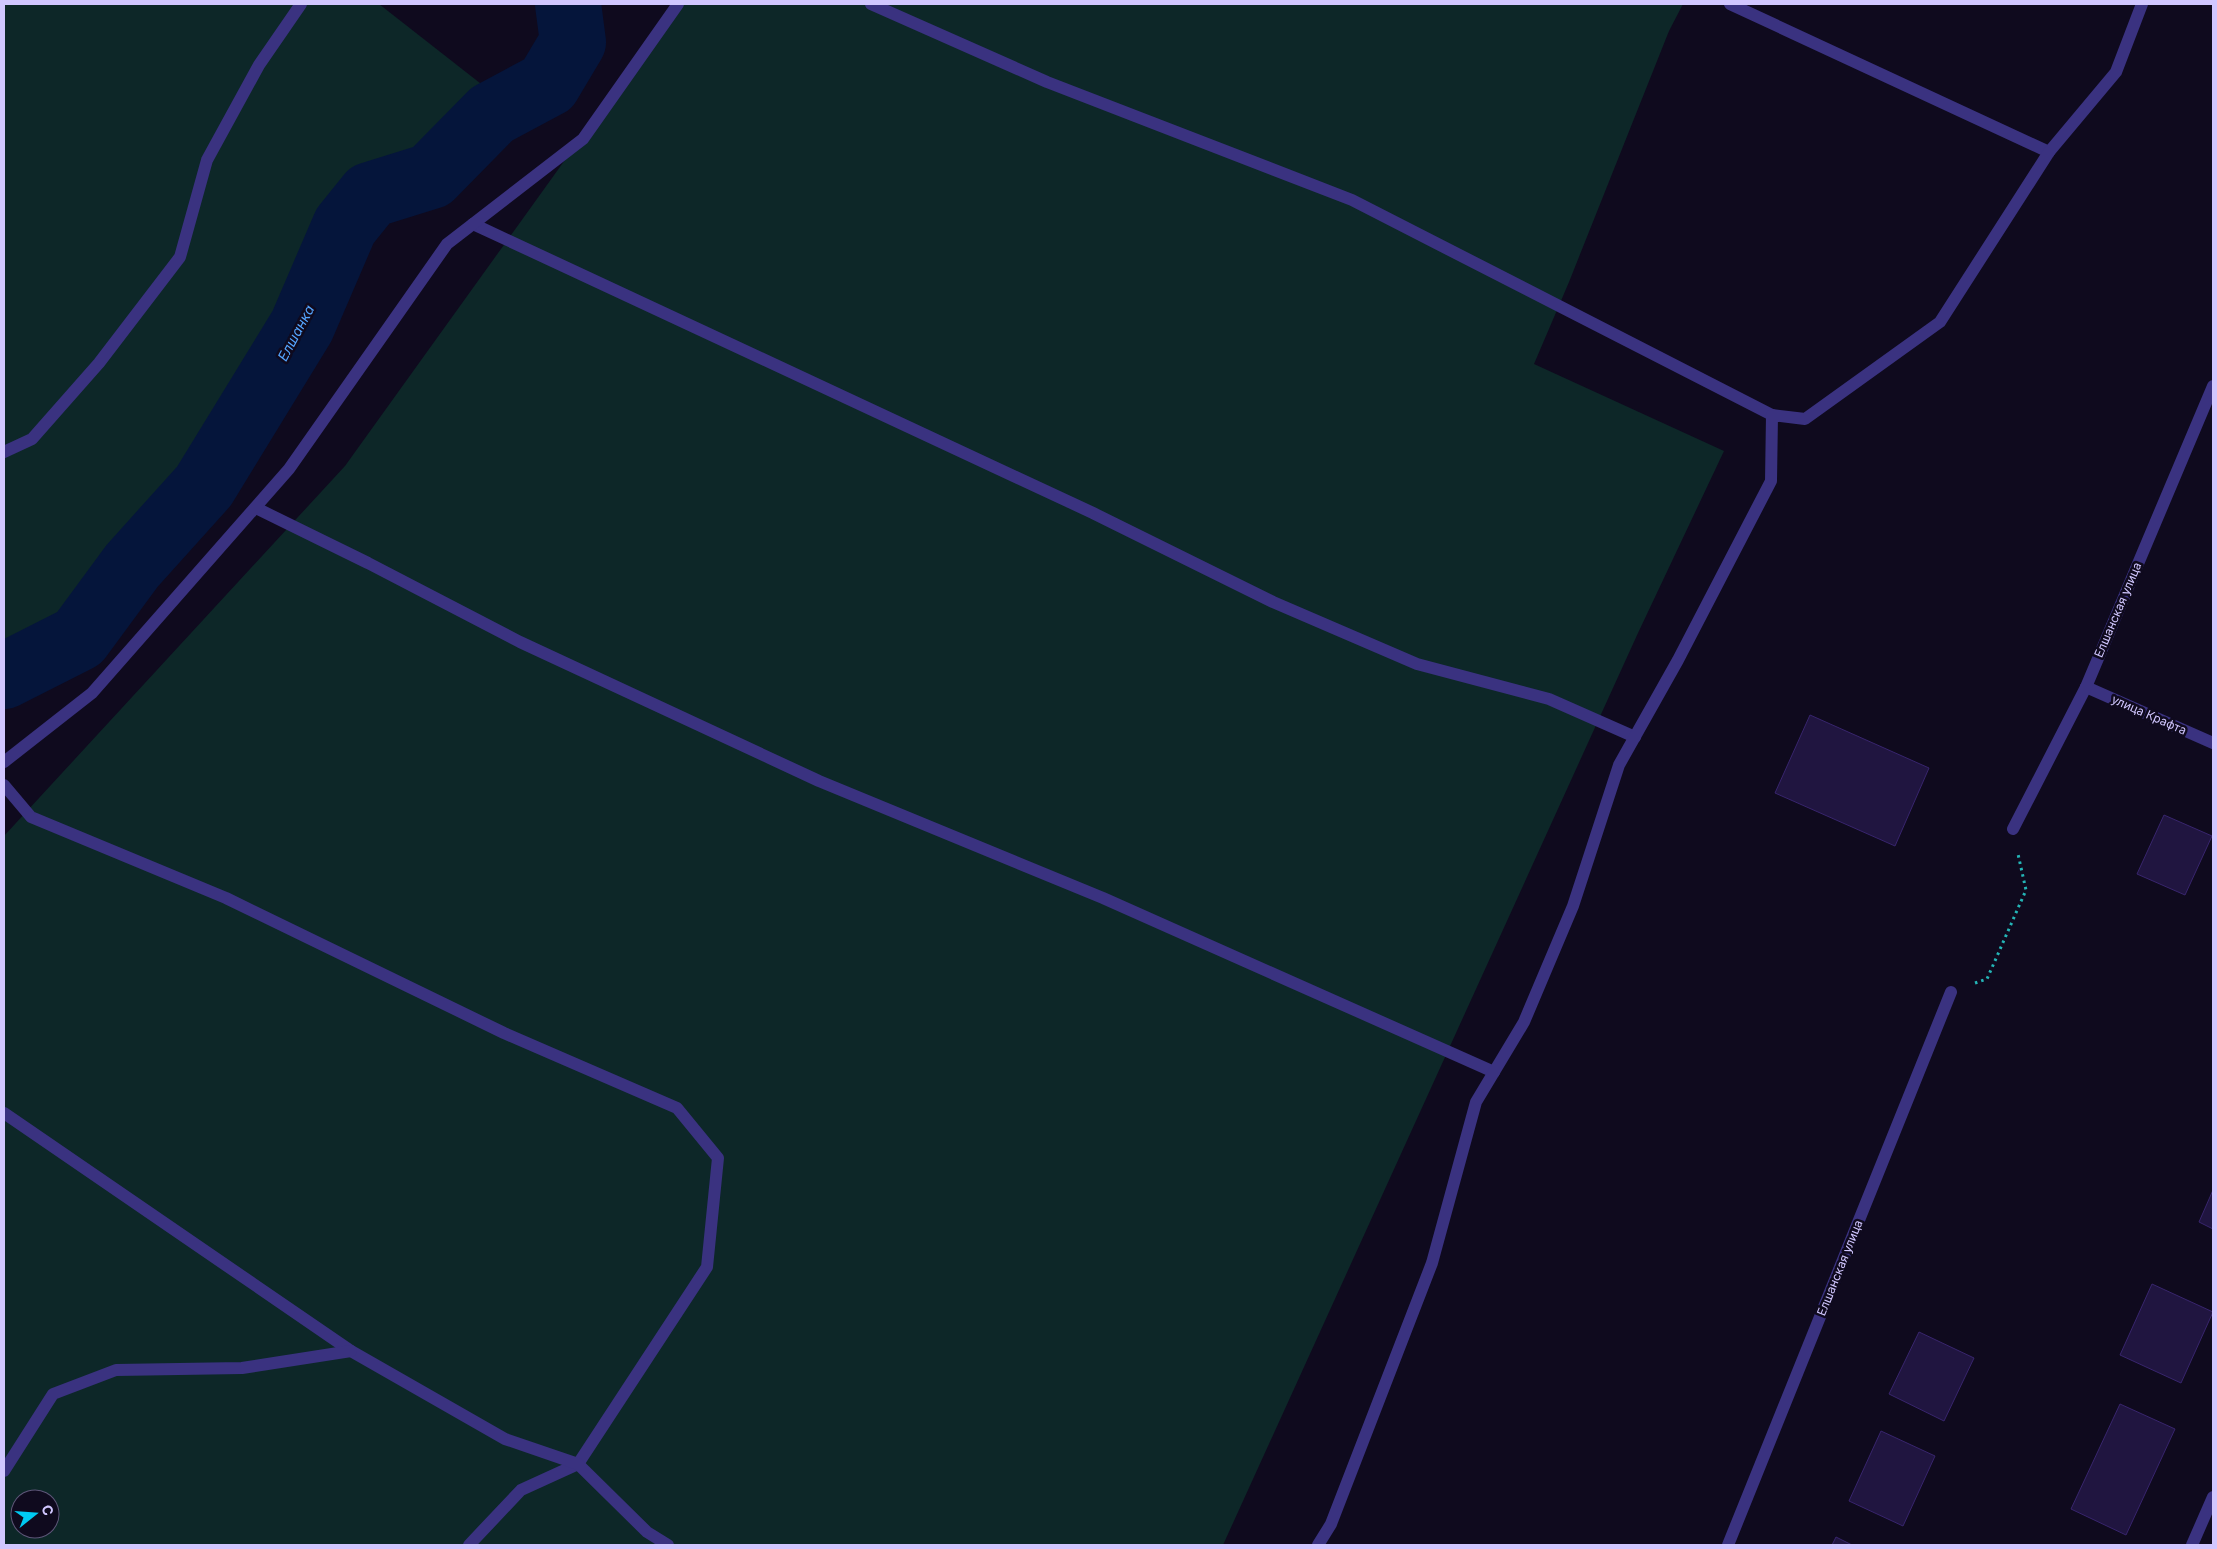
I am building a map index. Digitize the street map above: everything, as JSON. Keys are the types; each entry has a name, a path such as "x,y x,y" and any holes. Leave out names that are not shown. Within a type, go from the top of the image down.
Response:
{"street":[{"path":"4,452 32,439 99,363 180,257 207,160 259,65 301,4"},
{"path":"4,762 92,693 289,469 447,244 583,139 678,4"},
{"path":"871,4 1047,82 1352,200 1772,416 1805,419 1940,322 2049,152 2116,72 2142,4"},
{"path":"1730,4 2049,152"},
{"path":"473,224 1093,513 1273,602 1417,664 1549,699 1634,737"},
{"name":"Елшанская улица","path":"2013,829 2086,687 2213,386"},
{"path":"1318,1545 1330,1524 1432,1263 1476,1102 1524,1022 1573,906 1619,765 1678,660 1771,482 1772,416"},
{"path":"256,508 368,563 520,642 819,781 1102,898 1494,1072"},
{"name":"улица Крафта","path":"2086,687 2213,743"},
{"path":"4,786 31,817 226,898 504,1033 678,1108 718,1158 707,1267 578,1464 521,1490 469,1545"},
{"name":"Елшанская улица","path":"1728,1545 1951,992"},
{"path":"4,1113 350,1351 505,1439 578,1464 647,1532 668,1545"},
{"path":"4,1471 53,1394 116,1370 242,1368 350,1351"},
{"path":"2192,1545 2213,1498"}],"path":[{"path":"1951,992 1986,979 2026,890 2013,829"}],"green space":[{"path":"4,4 379,4 485,87 152,510 36,652 4,654"},
{"path":"677,4 1683,4 1669,31 1569,282 1534,364 1724,451 1638,633 1223,1545 4,1545 4,836 345,466"}],"building":[{"path":"1810,715 1929,768 1895,846 1775,793"},
{"path":"2164,815 2212,836 2185,895 2137,874"},
{"path":"2213,1190 2213,1229 2199,1222"},
{"path":"2152,1284 2213,1312 2181,1383 2120,1355"},
{"path":"1919,1332 1974,1358 1944,1421 1889,1394"},
{"path":"2120,1404 2175,1429 2126,1535 2071,1509"},
{"path":"1881,1431 1935,1456 1903,1526 1849,1501"},
{"path":"1836,1537 1852,1545 1832,1545"}],"waterway":[{"name":"Елшанка","path":"4,676 79,638 132,566 204,486 302,326 345,226 370,195 431,176 492,114 548,84 573,42 568,4"}]}
